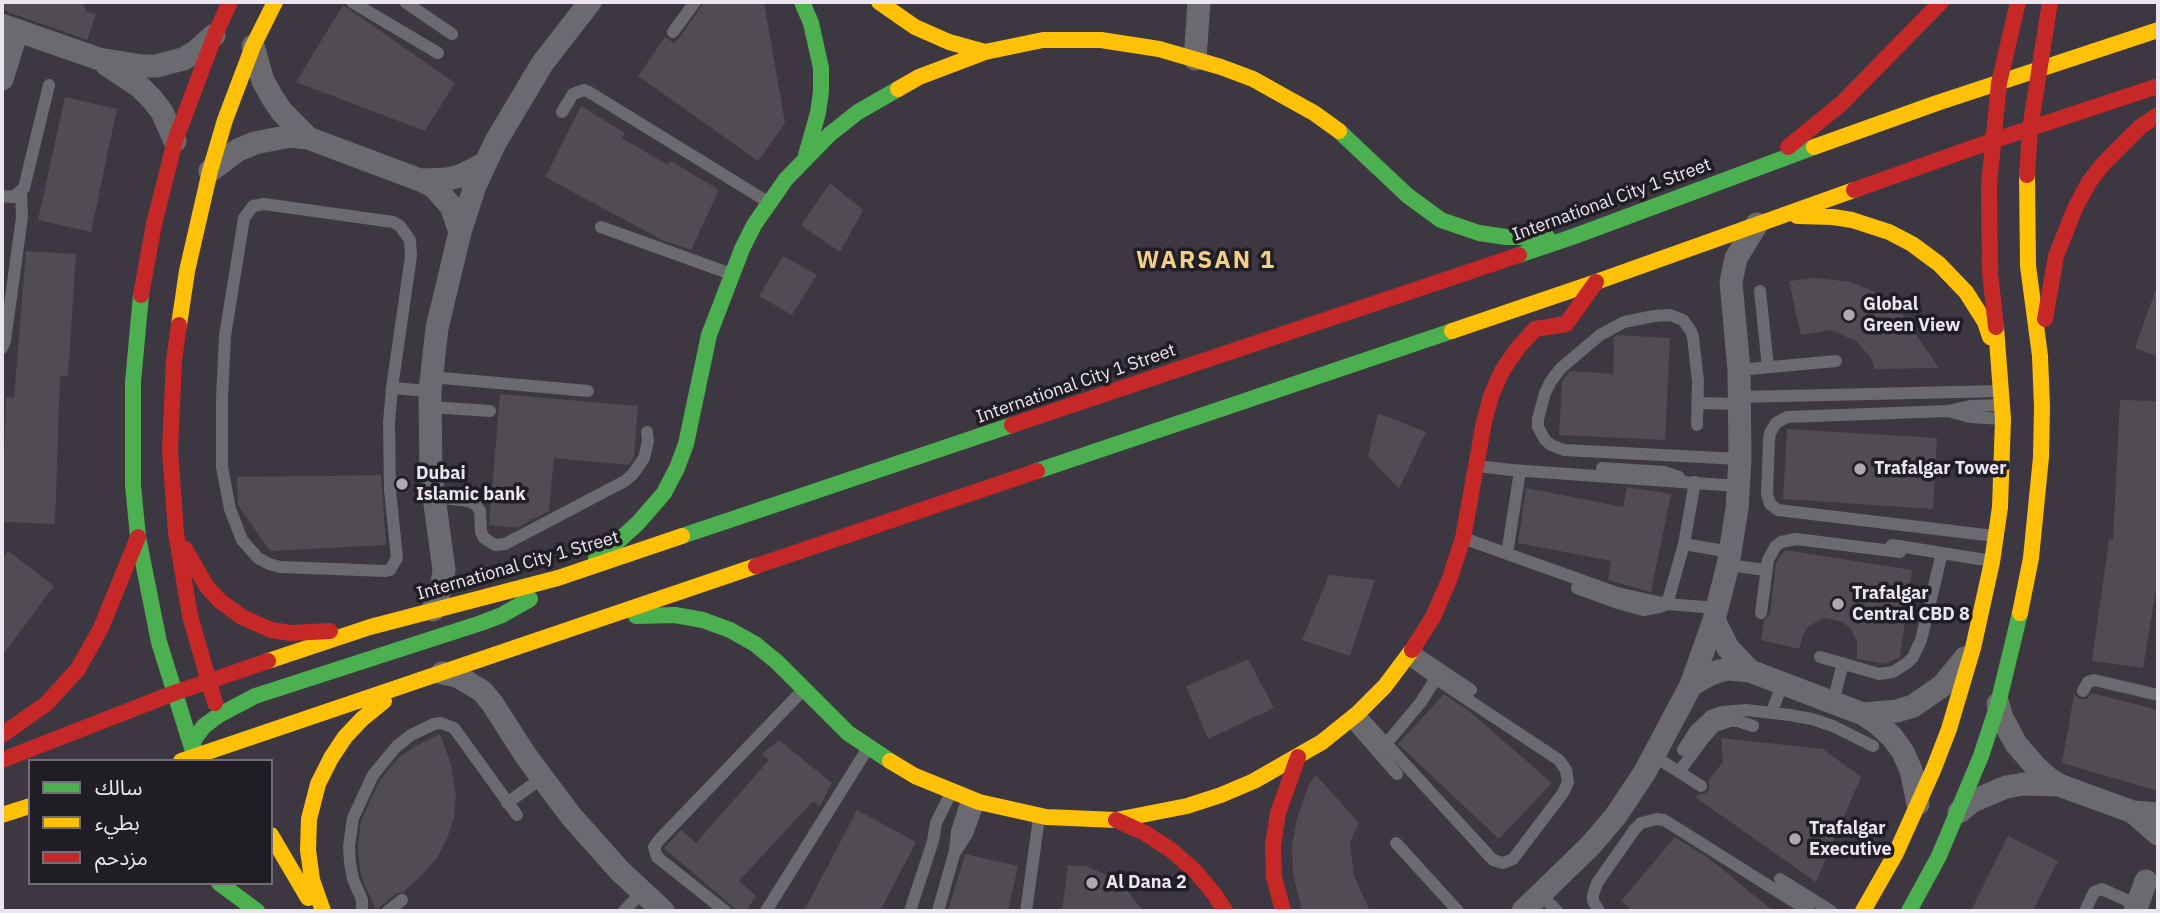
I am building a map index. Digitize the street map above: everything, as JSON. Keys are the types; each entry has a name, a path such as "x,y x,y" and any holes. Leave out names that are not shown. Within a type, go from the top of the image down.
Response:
{"street":[{"path":"190,759 156,629 138,537 132,434 136,342 146,263 175,141 230,2"},
{"path":"235,759 208,682 190,616 176,533 170,450 174,360 187,271 210,171 253,46 275,2"},
{"path":"433,610 440,590 444,556 433,497 430,391 438,328 460,232 484,164 542,64 590,2"},
{"path":"802,2 811,23 821,68 818,113 805,158"},
{"path":"879,2 915,27 949,43 985,52"},
{"path":"1195,59 1199,2"},
{"path":"1751,169 1776,155 1821,122 1941,2"},
{"path":"1863,911 1896,853 1949,729 1973,648 1992,562 2002,477 2002,405 1988,229 1992,141 1999,83 2018,2"},
{"path":"1909,911 1959,812 1998,704 2021,608 2037,508 2041,457 2040,356 2028,266 2026,181 2030,130 2050,2"},
{"path":"2,79 9,28 99,60 142,66 169,64 195,52 216,32"},
{"name":"International City 1 Street","path":"2,760 173,693 370,627 558,578 1575,236 1751,169 1937,103 2158,30"},
{"path":"190,759 196,735 219,715 255,696 502,615 541,592 558,578 606,552 638,523 664,493 677,468 686,443 709,335 731,274 754,225 769,202 805,158 830,134 888,94 930,73 985,52 1043,40 1072,39 1130,44 1195,59 1253,79 1314,113 1342,133 1408,196 1441,220 1467,230 1506,237 1575,236"},
{"path":"253,46 263,81 272,97 282,112 308,138"},
{"path":"99,60 152,99 166,119 175,141"},
{"path":"190,759 1596,282 1992,141 2158,86"},
{"path":"2040,356 2050,281 2056,256 2075,208 2089,182 2103,164 2140,127 2158,115"},
{"path":"210,171 238,150 255,143 290,136 308,138 433,186 451,206 460,232"},
{"path":"421,180 460,176 484,164"},
{"path":"1523,911 1549,903 1590,846 1615,817 1654,756 1691,685 1716,614 1729,559 1738,486 1739,370 1731,282 1736,258 1767,220 1813,216 1852,220 1889,232 1923,251 1966,292 1984,322 1999,359"},
{"path":"592,622 646,614 675,615 703,620 730,630 755,644 778,662 848,733 868,748 915,776 964,797 1043,816 1116,820 1187,806 1221,795 1254,781 1322,742 1354,717 1385,686 1410,654 1450,578 1463,538 1484,422 1491,396 1503,371 1517,349 1535,329 1566,324 1596,282"},
{"path":"176,533 207,587 220,601 253,623 290,633 370,627"},
{"path":"2,735 46,704 83,662 101,628 138,537"},
{"path":"1716,614 1728,648 1750,671"},
{"path":"1863,714 1897,711 1928,697 1942,687 1973,648"},
{"path":"1691,685 1719,671 1750,671 1863,714 1892,737 1903,752 1911,770 1918,804"},
{"path":"442,673 457,676 482,691 542,778 647,903"},
{"path":"323,911 312,880 307,850 309,819 318,784 331,758 353,728 381,703 409,684"},
{"path":"1998,704 2016,744 2036,767 2059,785"},
{"path":"1283,911 1275,877 1273,845 1278,813 1298,757"},
{"path":"1959,812 1989,793 2033,783 2059,785 2133,812 2158,814"},
{"path":"2,815 28,807"},
{"path":"2133,812 2158,834"},
{"path":"1116,820 1145,833 1171,850 1195,871 1225,911"},
{"path":"2,826 20,828"},
{"path":"273,838 317,911"},
{"path":"2136,908 2146,881"},
{"path":"223,885 269,911"}],"lane":[{"path":"352,2 438,53"},
{"path":"405,2 453,34"},
{"path":"673,32 695,2"},
{"path":"2,348 22,217 21,192 49,85"},
{"path":"562,112 573,94 584,90 589,92 769,202"},
{"path":"2,196 13,197 21,192"},
{"path":"264,204 393,222 406,232 410,240 411,256 392,388 389,456 392,524 397,558 394,567 386,571 280,567 258,558 242,540 230,509 222,467 225,336 244,218 249,209 264,204"},
{"path":"601,227 731,274"},
{"path":"1760,291 1769,367"},
{"path":"1697,425 1696,359 1691,331 1683,320 1676,317 1654,316 1624,322 1608,329 1561,368 1545,393 1538,419 1538,427 1545,440 1564,450 1740,459"},
{"path":"1739,370 1836,361"},
{"path":"392,388 430,391 588,391"},
{"path":"430,391 490,411"},
{"path":"1698,403 1740,401 2002,405"},
{"path":"1996,536 1773,508 1768,499 1770,433 1776,423 1787,417 1948,411 1970,406 2002,405"},
{"path":"433,497 469,501 476,505 480,511 484,538 495,545 505,544 625,481 644,458 647,432"},
{"path":"1476,466 1738,486"},
{"path":"1602,468 1664,472 1690,482"},
{"path":"1507,554 1520,471"},
{"path":"1667,604 1684,544 1690,482"},
{"path":"1463,538 1618,593 1716,614"},
{"path":"1843,538 1992,562"},
{"path":"1761,612 1768,560 1775,547 1788,540 1900,552"},
{"path":"1684,544 1766,570"},
{"path":"1821,657 1885,674 1901,668 1913,657 1921,640 1942,553"},
{"path":"1577,588 1643,610 1667,604"},
{"path":"1354,717 1386,744 1493,860 1503,863 1513,859 1563,793 1568,782 1566,770 1559,760 1436,678 1410,654"},
{"path":"1410,654 1471,690"},
{"path":"1833,702 1843,663"},
{"path":"1386,744 1421,702 1436,678"},
{"path":"2082,691 2088,682 2094,680 2158,695"},
{"path":"1772,712 1791,687"},
{"path":"1790,715 1791,687"},
{"path":"725,911 657,857 654,848 804,689"},
{"path":"1684,750 1695,732 1712,716 1733,710 1772,712 1833,726 1873,746"},
{"path":"1354,717 1397,774"},
{"path":"1679,772 1715,726 1730,721 1753,726"},
{"path":"362,911 362,900 350,863 353,818 378,768 396,747 411,735 440,723 454,728 517,815"},
{"path":"766,911 868,748"},
{"path":"1654,756 1701,786"},
{"path":"507,803 542,778"},
{"path":"910,911 933,842 936,823 964,797"},
{"path":"938,911 956,851 964,797"},
{"path":"1038,867 1043,816"},
{"path":"1026,911 1043,816"},
{"path":"1599,911 1593,901 1597,883 1635,829 1641,823 1657,819 1664,820 1809,911"},
{"path":"1396,843 1458,911"},
{"path":"1780,879 1831,911"},
{"path":"2085,911 2094,892 2102,889 2136,908"},
{"path":"388,911 402,900"},
{"path":"624,911 647,903"}],"building":[{"path":"2,2 82,2 87,12 96,14 87,40 2,10"},
{"path":"704,2 764,2 785,123 758,161 638,76 665,37 674,43"},
{"path":"343,5 455,83 425,131 296,82"},
{"path":"65,97 117,109 91,232 38,220"},
{"path":"581,106 625,133 622,138 668,165 671,161 719,190 691,250 664,241 545,177"},
{"path":"830,183 863,210 840,252 801,225"},
{"path":"26,251 76,254 68,376 60,376 55,524 2,522 6,397 14,398"},
{"path":"783,256 817,275 792,315 759,296"},
{"name":"Global Green View","path":"1816,278 1851,282 1891,299 1939,368 1875,369 1871,358 1856,341 1830,330 1801,335 1789,281"},
{"path":"2158,289 2158,357 2135,348"},
{"path":"1614,337 1670,338 1665,440 1559,435 1562,381 1570,371 1613,374"},
{"path":"500,394 638,406 634,457 629,465 554,458 549,511 534,519 530,518 530,521 517,528 489,525"},
{"path":"2120,400 2158,401 2158,578 2143,668 2092,661 2109,539 2113,540"},
{"path":"1378,413 1426,432 1399,489 1368,456"},
{"name":"Trafalgar Tower","path":"1787,429 1937,438 1933,509 1783,499"},
{"path":"381,475 386,545 270,551 238,505 237,477"},
{"path":"1627,487 1671,494 1651,592 1608,580 1611,561 1518,543 1526,488 1623,507"},
{"name":"Trafalgar Central CBD 8","path":"1785,550 1912,570 1900,657 1885,664 1857,659 1857,641 1850,628 1843,622 1825,618 1809,626 1799,649 1761,640 1764,621 1770,614 1776,563"},
{"path":"8,551 54,586 2,656 2,559"},
{"path":"1329,575 1375,580 1350,656 1302,640"},
{"path":"1248,659 1274,708 1208,739 1186,686"},
{"path":"2075,689 2075,695 2079,699 2087,699 2092,693 2158,710 2158,791 2062,763"},
{"path":"1444,694 1470,712 1552,783 1499,839 1398,744"},
{"path":"440,734 451,764 456,796 454,818 447,839 437,858 423,874 403,892 397,893 376,910 362,879 359,862 361,821 380,780 400,756"},
{"name":"Trafalgar Executive","path":"1721,738 1823,749 1861,777 1816,882 1695,797 1708,791 1708,781 1723,762"},
{"path":"779,740 832,783 820,806 813,801 739,881 756,896 746,911 738,911 664,848 681,830 696,843 769,760 762,754"},
{"path":"1316,775 1359,823 1350,842 1354,876 1370,911 1302,911 1293,874 1292,846 1297,818 1309,784"},
{"path":"857,810 916,842 880,911 804,911"},
{"path":"2008,836 2058,861 2033,911 1971,911"},
{"path":"1675,837 1710,859 1773,911 1633,911 1621,901"},
{"path":"965,854 1018,866 1008,911 948,911"},
{"name":"Al Dana 2","path":"1068,865 1086,866 1111,877 1126,889 1143,911 1062,911"}],"traffic: fast":[{"path":"802,2 811,23 821,68 818,113 806,155"},
{"path":"596,558 638,523 664,493 677,468 686,444 709,335 754,225 786,179 830,134 858,112 898,89"},
{"path":"1339,131 1408,196 1441,220 1479,233 1506,237 1547,237"},
{"path":"1519,255 1814,147"},
{"path":"141,295 133,382 133,485 138,537 159,642 195,759"},
{"path":"1037,471 1452,331"},
{"path":"682,536 1012,425"},
{"path":"194,757 193,741 204,726 255,696 481,623 530,599"},
{"path":"1909,911 1939,856 1981,756 1998,704 2020,613"},
{"path":"636,616 675,615 703,620 730,630 755,644 777,662 848,733 890,761"},
{"path":"222,885 257,911"}],"traffic: slow":[{"path":"179,325 187,271 210,171 225,120 253,46 275,2"},
{"path":"879,2 915,27 949,42 985,52"},
{"path":"1814,147 2158,30"},
{"path":"898,89 919,77 985,52 1043,40 1101,40 1159,49 1253,79 1314,113 1339,131"},
{"path":"2020,613 2031,558 2041,457 2042,407 2040,356 2028,266 2027,175"},
{"path":"1452,331 1854,190"},
{"path":"1797,216 1852,220 1889,232 1912,244 1939,264 1966,292 1985,322 1990,337"},
{"path":"1863,911 1896,853 1934,768 1949,729 1973,648 1992,562 2000,507 2003,419 1996,327"},
{"path":"268,661 370,627 558,578 682,536"},
{"path":"187,759 756,566"},
{"path":"890,761 915,776 979,802 1046,817 1116,820 1187,806 1254,781 1322,742 1358,713 1385,686 1412,650"},
{"path":"323,911 312,880 308,850 309,819 318,784 345,737 384,701"},
{"path":"2,815 28,807"},
{"path":"273,838 308,898"}],"traffic: jam":[{"path":"141,295 154,224 175,141 230,2"},
{"path":"1788,147 1842,103 1941,2"},
{"path":"1996,327 1990,273 1989,185 1999,83 2018,2"},
{"path":"2027,175 2030,129 2050,2"},
{"path":"1854,190 2158,86"},
{"path":"2045,319 2056,256 2075,208 2089,182 2140,127 2158,115"},
{"path":"1012,425 1519,255"},
{"path":"1412,650 1433,617 1463,538 1484,422 1502,371 1535,329 1566,324 1596,282"},
{"path":"179,325 174,360 170,450 176,533 190,616 215,703"},
{"path":"756,566 1037,471"},
{"path":"2,735 46,704 78,669 101,628 138,537"},
{"path":"185,549 207,587 220,601 242,617 271,630 291,633 330,631"},
{"path":"2,760 174,693 268,661"},
{"path":"1283,911 1274,877 1273,845 1278,813 1298,757"},
{"path":"1116,820 1145,833 1171,850 1195,871 1225,911"}],"place":[{"name":"Global Green View","path":"1849,315"},
{"name":"Trafalgar Tower","path":"1860,469"},
{"name":"Dubai Islamic bank","path":"402,484"},
{"name":"Trafalgar Central CBD 8","path":"1838,604"},
{"name":"Trafalgar Executive","path":"1795,839"},
{"name":"Al Dana 2","path":"1092,883"}],"district":[{"name":"WARSAN 1","path":"1206,261"}]}
